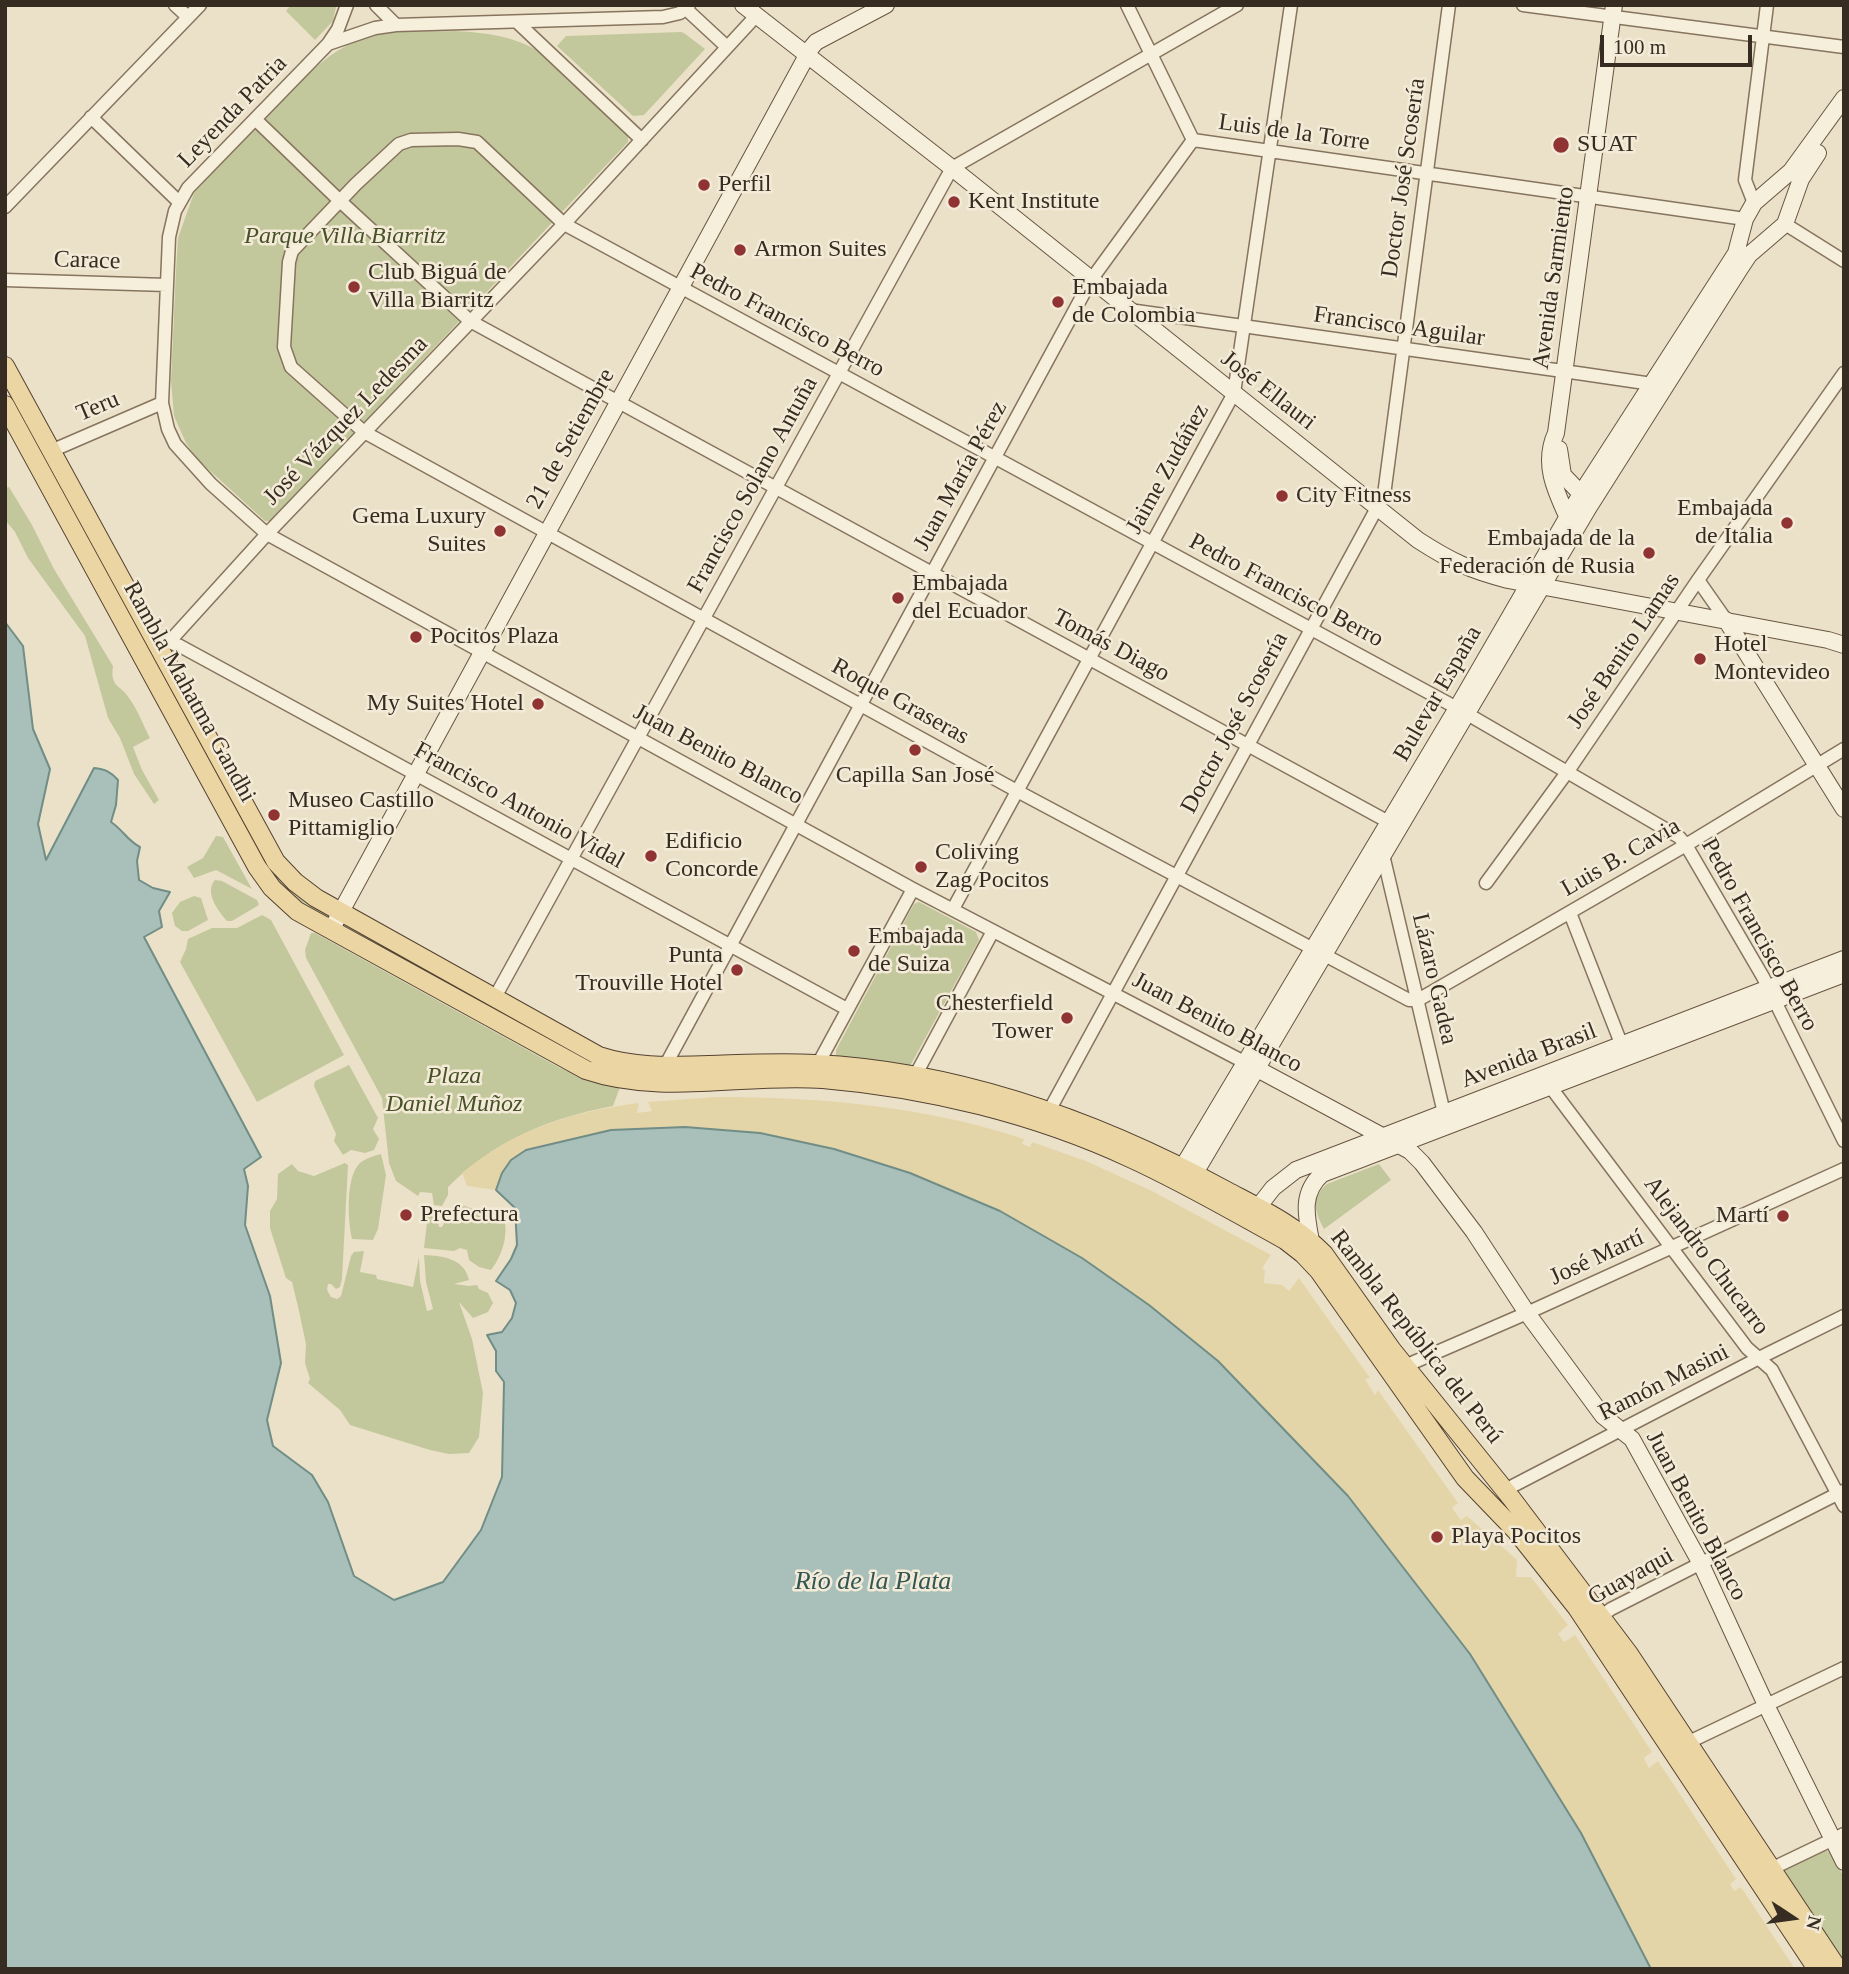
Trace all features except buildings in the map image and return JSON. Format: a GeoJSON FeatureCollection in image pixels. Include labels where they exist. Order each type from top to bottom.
{"type":"FeatureCollection","features":[{"type":"Feature","properties":{"kind":"main road","name":"Rambla Mahatma Gandhi"},"geometry":{"type":"LineString","coordinates":[[5,366],[163,645],[276,862],[303,890],[339,913],[494,999]]}},
{"type":"Feature","properties":{"kind":"main road","name":"Rambla Mahatma Gandhi"},"geometry":{"type":"LineString","coordinates":[[5,405],[257,867],[282,899],[297,911],[489,1018]]}},
{"type":"Feature","properties":{"kind":"main road"},"geometry":{"type":"LineString","coordinates":[[70,526],[92,547],[144,642],[152,647],[163,645]]}},
{"type":"Feature","properties":{"kind":"main road"},"geometry":{"type":"LineString","coordinates":[[377,956],[404,961],[479,1002],[494,999]]}},
{"type":"Feature","properties":{"kind":"main road","name":"Rambla República del Perú"},"geometry":{"type":"LineString","coordinates":[[494,999],[599,1056],[630,1065],[818,1064],[915,1076],[980,1090],[1049,1111],[1136,1144],[1253,1214],[1311,1241],[1324,1254],[1405,1366],[1505,1490],[1595,1620],[1689,1742],[1838,1969]]}},
{"type":"Feature","properties":{"kind":"main road","name":"Rambla República del Perú"},"geometry":{"type":"LineString","coordinates":[[489,1018],[576,1065],[606,1076],[647,1083],[760,1078],[823,1079],[928,1094],[1058,1129],[1130,1158],[1184,1174]]}},
{"type":"Feature","properties":{"kind":"main road","name":"Rambla República del Perú"},"geometry":{"type":"LineString","coordinates":[[1253,1214],[1312,1262],[1465,1478],[1595,1620],[1616,1666],[1817,1969]]}},
{"type":"Feature","properties":{"kind":"main road"},"geometry":{"type":"LineString","coordinates":[[1445,1451],[1462,1458],[1489,1489],[1500,1492],[1505,1490]]}},
{"type":"Feature","properties":{"kind":"main road"},"geometry":{"type":"LineString","coordinates":[[1616,1666],[1636,1681],[1675,1738],[1681,1743],[1689,1742]]}},
{"type":"Feature","properties":{"kind":"main road"},"geometry":{"type":"LineString","coordinates":[[1802,1945],[1825,1969]]}},
{"type":"Feature","properties":{"kind":"street"},"geometry":{"type":"LineString","coordinates":[[175,5],[188,18]]}},
{"type":"Feature","properties":{"kind":"street"},"geometry":{"type":"LineString","coordinates":[[5,207],[200,5]]}},
{"type":"Feature","properties":{"kind":"street"},"geometry":{"type":"LineString","coordinates":[[328,44],[338,29],[347,5]]}},
{"type":"Feature","properties":{"kind":"street"},"geometry":{"type":"LineString","coordinates":[[376,5],[396,24]]}},
{"type":"Feature","properties":{"kind":"street","name":"José Ellauri"},"geometry":{"type":"LineString","coordinates":[[743,5],[1419,540],[1447,559],[1474,571],[1536,585],[1727,620],[1844,645]]}},
{"type":"Feature","properties":{"kind":"street","name":"21 de Setiembre"},"geometry":{"type":"LineString","coordinates":[[331,930],[807,56],[816,42],[886,5]]}},
{"type":"Feature","properties":{"kind":"street","name":"Luis de la Torre"},"geometry":{"type":"LineString","coordinates":[[1127,5],[1193,140],[1587,197],[1744,226]]}},
{"type":"Feature","properties":{"kind":"street"},"geometry":{"type":"LineString","coordinates":[[952,168],[1237,5]]}},
{"type":"Feature","properties":{"kind":"street","name":"Jaime Zudáñez"},"geometry":{"type":"LineString","coordinates":[[953,909],[1234,393],[1291,5]]}},
{"type":"Feature","properties":{"kind":"street","name":"Doctor José Scosería"},"geometry":{"type":"LineString","coordinates":[[1049,1111],[1384,495],[1425,173],[1450,5]]}},
{"type":"Feature","properties":{"kind":"street"},"geometry":{"type":"LineString","coordinates":[[1522,5],[1613,11],[1763,37],[1844,47]]}},
{"type":"Feature","properties":{"kind":"street"},"geometry":{"type":"LineString","coordinates":[[1754,203],[1745,180],[1767,5]]}},
{"type":"Feature","properties":{"kind":"street","name":"Leyenda Patria"},"geometry":{"type":"LineString","coordinates":[[267,534],[211,484],[175,444],[162,403],[169,237],[179,202],[188,188],[328,44],[375,28],[396,24],[663,17],[687,7],[727,47]]}},
{"type":"Feature","properties":{"kind":"street","name":"Avenida Sarmiento"},"geometry":{"type":"LineString","coordinates":[[1568,518],[1554,486],[1549,452],[1556,433],[1613,11]]}},
{"type":"Feature","properties":{"kind":"street","name":"José Vázquez Ledesma"},"geometry":{"type":"LineString","coordinates":[[163,645],[470,321],[559,219],[642,139],[756,16]]}},
{"type":"Feature","properties":{"kind":"street"},"geometry":{"type":"LineString","coordinates":[[517,22],[642,139]]}},
{"type":"Feature","properties":{"kind":"street","name":"Bulevar España"},"geometry":{"type":"LineString","coordinates":[[1184,1174],[1251,1066],[1536,585],[1589,508],[1736,253],[1754,203],[1798,163],[1844,98]]}},
{"type":"Feature","properties":{"kind":"street"},"geometry":{"type":"LineString","coordinates":[[1844,116],[1809,166],[1785,225],[1844,261]]}},
{"type":"Feature","properties":{"kind":"street"},"geometry":{"type":"LineString","coordinates":[[91,117],[179,202]]}},
{"type":"Feature","properties":{"kind":"street","name":"Tomás Diago"},"geometry":{"type":"LineString","coordinates":[[255,119],[470,321],[1395,825]]}},
{"type":"Feature","properties":{"kind":"street","name":"Pedro Francisco Berro"},"geometry":{"type":"LineString","coordinates":[[340,201],[404,141],[468,139],[477,142],[559,219],[1463,711],[1679,836],[1771,994],[1844,1141]]}},
{"type":"Feature","properties":{"kind":"street","name":"Juan María Pérez"},"geometry":{"type":"LineString","coordinates":[[665,1066],[1091,280],[1193,140]]}},
{"type":"Feature","properties":{"kind":"street","name":"Francisco Solano Antuña"},"geometry":{"type":"LineString","coordinates":[[494,999],[952,168]]}},
{"type":"Feature","properties":{"kind":"street"},"geometry":{"type":"LineString","coordinates":[[1773,187],[1787,192],[1793,200]]}},
{"type":"Feature","properties":{"kind":"street","name":"Roque Graseras"},"geometry":{"type":"LineString","coordinates":[[340,201],[292,251],[287,282],[284,347],[291,368],[365,432],[1017,791],[1401,997],[1418,1000]]}},
{"type":"Feature","properties":{"kind":"street","name":"Bulevar España"},"geometry":{"type":"LineString","coordinates":[[1536,585],[1582,492],[1741,267],[1785,225]]}},
{"type":"Feature","properties":{"kind":"street"},"geometry":{"type":"LineString","coordinates":[[1744,226],[1752,241],[1763,244]]}},
{"type":"Feature","properties":{"kind":"street","name":"Carace"},"geometry":{"type":"LineString","coordinates":[[5,280],[167,285]]}},
{"type":"Feature","properties":{"kind":"street","name":"Francisco Aguilar"},"geometry":{"type":"LineString","coordinates":[[1129,310],[1564,371],[1657,387]]}},
{"type":"Feature","properties":{"kind":"street","name":"José Benito Lamas"},"geometry":{"type":"LineString","coordinates":[[1486,883],[1568,771],[1844,373]]}},
{"type":"Feature","properties":{"kind":"street","name":"Teru"},"geometry":{"type":"LineString","coordinates":[[51,451],[162,403]]}},
{"type":"Feature","properties":{"kind":"street","name":"Avenida Sarmiento"},"geometry":{"type":"LineString","coordinates":[[1556,433],[1563,475],[1582,492],[1589,508]]}},
{"type":"Feature","properties":{"kind":"street","name":"Juan Benito Blanco"},"geometry":{"type":"LineString","coordinates":[[267,534],[913,889],[1400,1144],[1422,1163],[1467,1223],[1527,1313],[1603,1416],[1632,1439],[1701,1564],[1766,1705],[1838,1836],[1844,1862]]}},
{"type":"Feature","properties":{"kind":"street"},"geometry":{"type":"LineString","coordinates":[[1698,580],[1727,620],[1844,808]]}},
{"type":"Feature","properties":{"kind":"street","name":"Francisco Antonio Vidal"},"geometry":{"type":"LineString","coordinates":[[163,645],[180,646],[847,1009]]}},
{"type":"Feature","properties":{"kind":"street","name":"Luis B. Cavia"},"geometry":{"type":"LineString","coordinates":[[1418,1000],[1686,845],[1844,749]]}},
{"type":"Feature","properties":{"kind":"street","name":"Bulevar España"},"geometry":{"type":"LineString","coordinates":[[1319,952],[1383,855],[1395,825]]}},
{"type":"Feature","properties":{"kind":"street","name":"Lázaro Gadea"},"geometry":{"type":"LineString","coordinates":[[1383,855],[1444,1113]]}},
{"type":"Feature","properties":{"kind":"street"},"geometry":{"type":"LineString","coordinates":[[818,1064],[913,889]]}},
{"type":"Feature","properties":{"kind":"street"},"geometry":{"type":"LineString","coordinates":[[1570,913],[1625,1051]]}},
{"type":"Feature","properties":{"kind":"street"},"geometry":{"type":"LineString","coordinates":[[915,1076],[993,931]]}},
{"type":"Feature","properties":{"kind":"street","name":"Avenida Brasil"},"geometry":{"type":"LineString","coordinates":[[1311,1241],[1306,1204],[1309,1189],[1330,1170],[1400,1144],[1547,1081],[1771,994],[1844,958]]}},
{"type":"Feature","properties":{"kind":"street","name":"Avenida Brasil"},"geometry":{"type":"LineString","coordinates":[[1771,994],[1844,974]]}},
{"type":"Feature","properties":{"kind":"street","name":"Avenida Brasil"},"geometry":{"type":"LineString","coordinates":[[1253,1214],[1273,1188],[1296,1170],[1444,1113],[1547,1081]]}},
{"type":"Feature","properties":{"kind":"street","name":"Alejandro Chucarro"},"geometry":{"type":"LineString","coordinates":[[1547,1081],[1746,1348],[1772,1370],[1842,1497]]}},
{"type":"Feature","properties":{"kind":"street","name":"José Martí"},"geometry":{"type":"LineString","coordinates":[[1405,1366],[1844,1169]]}},
{"type":"Feature","properties":{"kind":"street","name":"Ramón Masini"},"geometry":{"type":"LineString","coordinates":[[1505,1490],[1844,1316]]}},
{"type":"Feature","properties":{"kind":"street","name":"Guayaqui"},"geometry":{"type":"LineString","coordinates":[[1595,1620],[1701,1564],[1842,1497]]}},
{"type":"Feature","properties":{"kind":"street"},"geometry":{"type":"LineString","coordinates":[[1689,1742],[1844,1668]]}},
{"type":"Feature","properties":{"kind":"street"},"geometry":{"type":"LineString","coordinates":[[1771,1869],[1838,1836]]}},
{"type":"Feature","properties":{"kind":"green space"},"geometry":{"type":"Polygon","coordinates":[[[291,5],[336,7],[333,21],[315,40],[286,11],[291,5]]]}},
{"type":"Feature","properties":{"kind":"green space","name":"Parque Villa Biarritz"},"geometry":{"type":"Polygon","coordinates":[[[456,31],[500,36],[540,52],[628,135],[628,142],[271,521],[265,521],[196,458],[174,416],[171,381],[178,238],[194,193],[301,81],[342,48],[365,38],[387,33],[456,31]]]}},
{"type":"Feature","properties":{"kind":"green space"},"geometry":{"type":"Polygon","coordinates":[[[681,32],[705,49],[644,115],[633,116],[557,46],[566,36],[681,32]]]}},
{"type":"Feature","properties":{"kind":"green space"},"geometry":{"type":"Polygon","coordinates":[[[9,487],[54,569],[113,666],[114,682],[132,703],[150,738],[133,747],[159,800],[154,804],[134,774],[120,738],[108,718],[85,636],[28,558],[15,532],[5,520],[5,488],[9,487]]]}},
{"type":"Feature","properties":{"kind":"green space"},"geometry":{"type":"Polygon","coordinates":[[[145,649],[154,652],[265,856],[331,916],[329,924],[277,887],[145,649]]]}},
{"type":"Feature","properties":{"kind":"green space"},"geometry":{"type":"Polygon","coordinates":[[[216,836],[223,837],[252,889],[216,870],[194,878],[187,867],[203,858],[216,836]]]}},
{"type":"Feature","properties":{"kind":"green space"},"geometry":{"type":"Polygon","coordinates":[[[215,880],[222,881],[257,900],[259,905],[232,921],[227,921],[216,907],[212,896],[215,880]]]}},
{"type":"Feature","properties":{"kind":"green space"},"geometry":{"type":"Polygon","coordinates":[[[194,896],[201,898],[208,920],[188,931],[182,931],[175,926],[172,913],[180,902],[194,896]]]}},
{"type":"Feature","properties":{"kind":"green space"},"geometry":{"type":"Polygon","coordinates":[[[919,902],[976,932],[979,940],[908,1068],[836,1057],[836,1050],[914,904],[919,902]]]}},
{"type":"Feature","properties":{"kind":"green space"},"geometry":{"type":"Polygon","coordinates":[[[262,915],[271,920],[344,1055],[257,1102],[180,962],[188,939],[212,928],[237,928],[262,915]]]}},
{"type":"Feature","properties":{"kind":"green space","name":"Plaza Daniel Muñoz"},"geometry":{"type":"Polygon","coordinates":[[[311,933],[560,1068],[620,1087],[613,1106],[567,1117],[504,1144],[448,1187],[448,1195],[442,1206],[434,1205],[432,1193],[420,1192],[418,1196],[396,1181],[389,1163],[382,1098],[306,958],[305,950],[311,933]]]}},
{"type":"Feature","properties":{"kind":"green space"},"geometry":{"type":"Polygon","coordinates":[[[349,1065],[378,1118],[373,1129],[379,1139],[374,1150],[365,1153],[351,1150],[343,1155],[334,1141],[336,1134],[314,1086],[315,1081],[349,1065]]]}},
{"type":"Feature","properties":{"kind":"green space"},"geometry":{"type":"Polygon","coordinates":[[[381,1154],[386,1175],[378,1229],[373,1240],[352,1239],[349,1211],[352,1178],[360,1163],[381,1154]]]}},
{"type":"Feature","properties":{"kind":"green space"},"geometry":{"type":"Polygon","coordinates":[[[345,1163],[348,1165],[342,1279],[340,1287],[336,1289],[328,1284],[327,1290],[331,1297],[337,1299],[341,1296],[351,1256],[354,1252],[364,1251],[360,1272],[376,1275],[377,1279],[413,1287],[419,1257],[420,1281],[427,1311],[433,1309],[426,1282],[424,1255],[458,1263],[469,1280],[454,1284],[477,1285],[488,1293],[493,1303],[488,1312],[473,1318],[459,1302],[472,1339],[483,1393],[479,1437],[469,1453],[449,1454],[430,1450],[350,1425],[340,1410],[308,1383],[310,1379],[305,1363],[306,1344],[299,1311],[292,1282],[286,1278],[270,1228],[270,1211],[277,1199],[278,1174],[292,1164],[298,1171],[314,1176],[345,1163]]]}},
{"type":"Feature","properties":{"kind":"green space"},"geometry":{"type":"Polygon","coordinates":[[[1379,1164],[1391,1180],[1324,1229],[1316,1205],[1322,1189],[1327,1184],[1379,1164]]]}},
{"type":"Feature","properties":{"kind":"green space"},"geometry":{"type":"Polygon","coordinates":[[[465,1206],[485,1214],[501,1211],[504,1218],[504,1242],[491,1270],[479,1267],[469,1260],[467,1250],[424,1248],[428,1214],[442,1227],[453,1209],[465,1206]]]}},
{"type":"Feature","properties":{"kind":"green space"},"geometry":{"type":"Polygon","coordinates":[[[1822,1850],[1831,1852],[1844,1878],[1844,1968],[1784,1874],[1785,1868],[1822,1850]]]}},
{"type":"Feature","properties":{"kind":"sand","name":"Playa Pocitos"},"geometry":{"type":"Polygon","coordinates":[[[716,1097],[794,1099],[872,1106],[910,1111],[986,1128],[1024,1139],[1022,1144],[1030,1147],[1032,1142],[1086,1161],[1152,1191],[1271,1255],[1262,1268],[1265,1270],[1264,1283],[1282,1285],[1289,1291],[1299,1278],[1370,1378],[1365,1379],[1375,1395],[1378,1390],[1458,1503],[1452,1508],[1461,1520],[1467,1516],[1517,1560],[1516,1577],[1531,1577],[1568,1625],[1558,1634],[1564,1642],[1575,1635],[1652,1752],[1644,1758],[1649,1768],[1658,1761],[1736,1879],[1730,1884],[1734,1891],[1741,1887],[1795,1969],[1651,1969],[1581,1833],[1470,1654],[1348,1496],[1218,1361],[1149,1305],[1082,1258],[760,1133],[685,1127],[611,1130],[502,1173],[496,1190],[467,1186],[462,1173],[524,1134],[567,1118],[639,1103],[637,1113],[652,1111],[648,1102],[716,1097]]]}},
{"type":"Feature","properties":{"kind":"water","name":"Río de la Plata"},"geometry":{"type":"Polygon","coordinates":[[[5,622],[23,646],[33,729],[50,769],[38,824],[46,860],[94,768],[101,769],[118,780],[116,805],[111,822],[140,847],[137,861],[139,880],[153,888],[170,892],[159,911],[162,927],[144,937],[261,1157],[244,1169],[248,1186],[245,1225],[270,1296],[281,1363],[267,1420],[273,1446],[312,1475],[328,1502],[354,1576],[394,1600],[443,1582],[481,1530],[502,1477],[504,1382],[496,1371],[496,1351],[487,1335],[502,1332],[512,1318],[516,1303],[510,1290],[496,1281],[517,1245],[515,1208],[496,1190],[502,1173],[511,1160],[526,1150],[611,1130],[685,1127],[760,1133],[834,1149],[910,1173],[1000,1211],[1082,1258],[1149,1305],[1218,1361],[1348,1496],[1470,1654],[1581,1833],[1651,1969],[5,1969],[5,622]]]}},
{"type":"Feature","properties":{"kind":"place","name":"SUAT"},"geometry":{"type":"Point","coordinates":[1561,145]}},
{"type":"Feature","properties":{"kind":"place","name":"Perfil"},"geometry":{"type":"Point","coordinates":[704,185]}},
{"type":"Feature","properties":{"kind":"place","name":"Kent Institute"},"geometry":{"type":"Point","coordinates":[954,202]}},
{"type":"Feature","properties":{"kind":"place","name":"Armon Suites"},"geometry":{"type":"Point","coordinates":[740,250]}},
{"type":"Feature","properties":{"kind":"place","name":"Club Biguá de Villa Biarritz"},"geometry":{"type":"Point","coordinates":[354,287]}},
{"type":"Feature","properties":{"kind":"place","name":"Embajada de Colombia"},"geometry":{"type":"Point","coordinates":[1058,302]}},
{"type":"Feature","properties":{"kind":"place","name":"City Fitness"},"geometry":{"type":"Point","coordinates":[1282,496]}},
{"type":"Feature","properties":{"kind":"place","name":"Embajada de Italia"},"geometry":{"type":"Point","coordinates":[1787,523]}},
{"type":"Feature","properties":{"kind":"place","name":"Gema Luxury Suites"},"geometry":{"type":"Point","coordinates":[500,531]}},
{"type":"Feature","properties":{"kind":"place","name":"Embajada de la Federación de Rusia"},"geometry":{"type":"Point","coordinates":[1649,553]}},
{"type":"Feature","properties":{"kind":"place","name":"Embajada del Ecuador"},"geometry":{"type":"Point","coordinates":[898,598]}},
{"type":"Feature","properties":{"kind":"place","name":"Pocitos Plaza"},"geometry":{"type":"Point","coordinates":[416,637]}},
{"type":"Feature","properties":{"kind":"place","name":"Hotel Montevideo"},"geometry":{"type":"Point","coordinates":[1700,659]}},
{"type":"Feature","properties":{"kind":"place","name":"My Suites Hotel"},"geometry":{"type":"Point","coordinates":[538,704]}},
{"type":"Feature","properties":{"kind":"place","name":"Capilla San José"},"geometry":{"type":"Point","coordinates":[915,750]}},
{"type":"Feature","properties":{"kind":"place","name":"Museo Castillo Pittamiglio"},"geometry":{"type":"Point","coordinates":[274,815]}},
{"type":"Feature","properties":{"kind":"place","name":"Edificio Concorde"},"geometry":{"type":"Point","coordinates":[651,856]}},
{"type":"Feature","properties":{"kind":"place","name":"Coliving Zag Pocitos"},"geometry":{"type":"Point","coordinates":[921,867]}},
{"type":"Feature","properties":{"kind":"place","name":"Embajada de Suiza"},"geometry":{"type":"Point","coordinates":[854,951]}},
{"type":"Feature","properties":{"kind":"place","name":"Punta Trouville Hotel"},"geometry":{"type":"Point","coordinates":[737,970]}},
{"type":"Feature","properties":{"kind":"place","name":"Chesterfield Tower"},"geometry":{"type":"Point","coordinates":[1067,1018]}},
{"type":"Feature","properties":{"kind":"place","name":"Prefectura"},"geometry":{"type":"Point","coordinates":[406,1215]}},
{"type":"Feature","properties":{"kind":"place","name":"Martí"},"geometry":{"type":"Point","coordinates":[1783,1216]}},
{"type":"Feature","properties":{"kind":"place","name":"Playa Pocitos"},"geometry":{"type":"Point","coordinates":[1437,1537]}}]}
